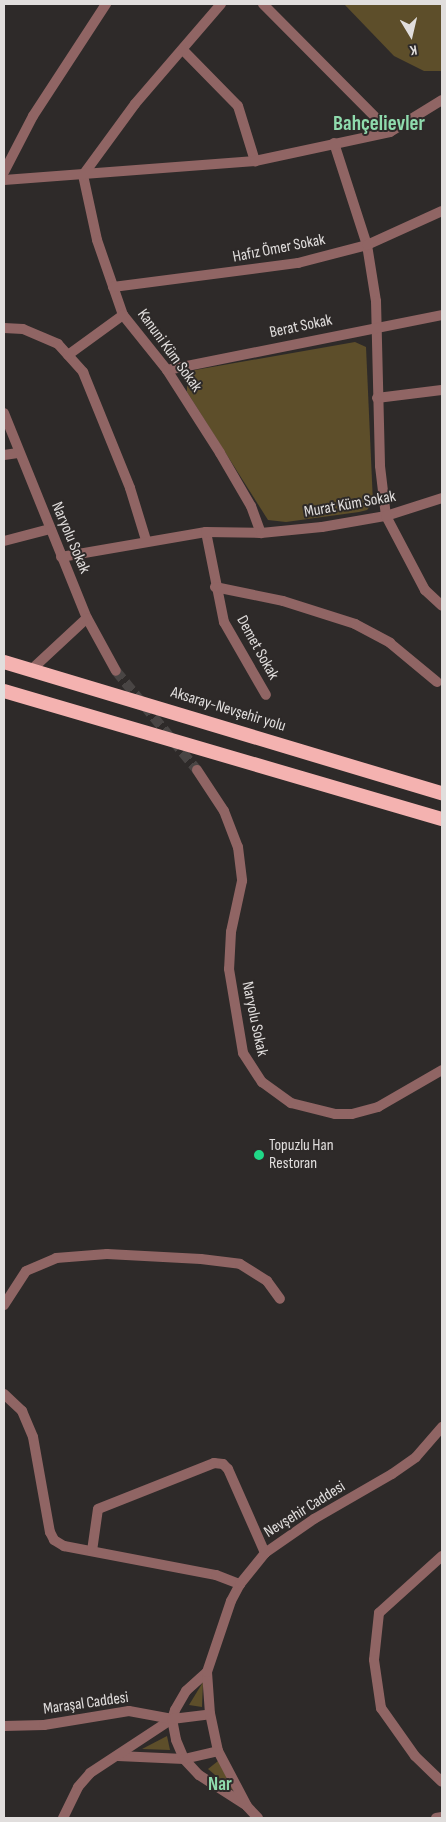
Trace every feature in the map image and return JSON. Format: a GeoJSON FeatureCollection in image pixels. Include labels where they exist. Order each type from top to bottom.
{"type":"FeatureCollection","features":[{"type":"Feature","properties":{"kind":"highway","name":"Aksaray-Nevşehir yolu"},"geometry":{"type":"LineString","coordinates":[[4,662],[442,793]]}},
{"type":"Feature","properties":{"kind":"highway"},"geometry":{"type":"LineString","coordinates":[[4,691],[442,819]]}},
{"type":"Feature","properties":{"kind":"street"},"geometry":{"type":"LineString","coordinates":[[4,172],[33,116],[106,4]]}},
{"type":"Feature","properties":{"kind":"street"},"geometry":{"type":"LineString","coordinates":[[83,175],[136,104],[184,50],[221,4]]}},
{"type":"Feature","properties":{"kind":"street"},"geometry":{"type":"LineString","coordinates":[[263,4],[390,132]]}},
{"type":"Feature","properties":{"kind":"street"},"geometry":{"type":"LineString","coordinates":[[184,50],[238,106],[255,160]]}},
{"type":"Feature","properties":{"kind":"street"},"geometry":{"type":"LineString","coordinates":[[4,180],[255,160],[390,132],[442,100]]}},
{"type":"Feature","properties":{"kind":"street"},"geometry":{"type":"LineString","coordinates":[[334,143],[367,245],[376,301],[374,327],[377,398],[386,516],[425,590],[442,606]]}},
{"type":"Feature","properties":{"kind":"street","name":"Kanuni Küm Sokak"},"geometry":{"type":"LineString","coordinates":[[83,175],[97,240],[123,315],[167,370],[247,498],[261,533]]}},
{"type":"Feature","properties":{"kind":"street","name":"Hafız Ömer Sokak"},"geometry":{"type":"LineString","coordinates":[[113,287],[298,263],[367,245],[442,211]]}},
{"type":"Feature","properties":{"kind":"street"},"geometry":{"type":"LineString","coordinates":[[68,355],[123,315]]}},
{"type":"Feature","properties":{"kind":"street","name":"Berat Sokak"},"geometry":{"type":"LineString","coordinates":[[167,370],[374,327],[442,315]]}},
{"type":"Feature","properties":{"kind":"street"},"geometry":{"type":"LineString","coordinates":[[4,328],[23,329],[58,344],[83,372],[130,488],[146,540]]}},
{"type":"Feature","properties":{"kind":"street"},"geometry":{"type":"LineString","coordinates":[[377,398],[442,390]]}},
{"type":"Feature","properties":{"kind":"street","name":"Naryolu Sokak"},"geometry":{"type":"LineString","coordinates":[[4,413],[18,453],[87,618],[116,671]]}},
{"type":"Feature","properties":{"kind":"street"},"geometry":{"type":"LineString","coordinates":[[4,456],[18,453]]}},
{"type":"Feature","properties":{"kind":"street","name":"Murat Küm Sokak"},"geometry":{"type":"LineString","coordinates":[[61,557],[146,540],[206,532],[261,533],[386,516],[442,498]]}},
{"type":"Feature","properties":{"kind":"street"},"geometry":{"type":"LineString","coordinates":[[4,541],[50,529]]}},
{"type":"Feature","properties":{"kind":"street","name":"Demet Sokak"},"geometry":{"type":"LineString","coordinates":[[206,532],[215,587],[224,622],[266,695]]}},
{"type":"Feature","properties":{"kind":"street"},"geometry":{"type":"LineString","coordinates":[[215,587],[283,601],[354,624],[390,643],[437,682]]}},
{"type":"Feature","properties":{"kind":"street"},"geometry":{"type":"LineString","coordinates":[[31,670],[87,618]]}},
{"type":"Feature","properties":{"kind":"street","name":"Naryolu Sokak"},"geometry":{"type":"LineString","coordinates":[[197,770],[224,811],[238,847],[242,881],[230,932],[229,969],[243,1053],[262,1082],[291,1103],[335,1114],[352,1114],[378,1107],[442,1070]]}},
{"type":"Feature","properties":{"kind":"street"},"geometry":{"type":"LineString","coordinates":[[4,1305],[26,1271],[56,1258],[107,1254],[201,1258],[240,1264],[267,1281],[280,1299]]}},
{"type":"Feature","properties":{"kind":"street"},"geometry":{"type":"LineString","coordinates":[[4,1394],[22,1412],[33,1437],[50,1532],[54,1540],[64,1546],[216,1575],[240,1584]]}},
{"type":"Feature","properties":{"kind":"street","name":"Nevşehir Caddesi"},"geometry":{"type":"LineString","coordinates":[[247,1806],[218,1751],[210,1714],[207,1672],[240,1584],[265,1552],[314,1519],[392,1474],[416,1457],[442,1427]]}},
{"type":"Feature","properties":{"kind":"street"},"geometry":{"type":"LineString","coordinates":[[92,1551],[98,1509],[214,1463],[223,1464],[228,1469],[265,1552]]}},
{"type":"Feature","properties":{"kind":"street"},"geometry":{"type":"LineString","coordinates":[[442,1556],[379,1613],[374,1660],[382,1708],[414,1756],[442,1782]]}},
{"type":"Feature","properties":{"kind":"street","name":"Nevşehir Caddesi"},"geometry":{"type":"LineString","coordinates":[[172,1718],[186,1691],[207,1672]]}},
{"type":"Feature","properties":{"kind":"street","name":"Maraşal Caddesi"},"geometry":{"type":"LineString","coordinates":[[4,1726],[44,1726],[129,1711],[172,1718]]}},
{"type":"Feature","properties":{"kind":"street"},"geometry":{"type":"LineString","coordinates":[[62,1818],[71,1799],[90,1773],[172,1718],[210,1714]]}},
{"type":"Feature","properties":{"kind":"street"},"geometry":{"type":"LineString","coordinates":[[172,1718],[184,1759],[199,1775],[247,1806],[258,1818]]}},
{"type":"Feature","properties":{"kind":"street"},"geometry":{"type":"LineString","coordinates":[[118,1756],[184,1759],[218,1751]]}},
{"type":"Feature","properties":{"kind":"street"},"geometry":{"type":"LineString","coordinates":[[436,1818],[442,1817]]}},
{"type":"Feature","properties":{"kind":"shaded area"},"geometry":{"type":"Polygon","coordinates":[[[344,4],[442,4],[442,71],[424,71],[394,56],[344,4]]]}},
{"type":"Feature","properties":{"kind":"shaded area"},"geometry":{"type":"Polygon","coordinates":[[[355,342],[366,347],[373,503],[367,510],[359,512],[286,522],[268,520],[187,392],[187,376],[195,370],[355,342]]]}},
{"type":"Feature","properties":{"kind":"shaded area"},"geometry":{"type":"Polygon","coordinates":[[[203,1682],[202,1707],[189,1705],[203,1682]]]}},
{"type":"Feature","properties":{"kind":"shaded area"},"geometry":{"type":"Polygon","coordinates":[[[167,1736],[170,1750],[142,1749],[167,1736]]]}},
{"type":"Feature","properties":{"kind":"shaded area"},"geometry":{"type":"Polygon","coordinates":[[[218,1761],[234,1791],[208,1769],[218,1761]]]}},
{"type":"Feature","properties":{"kind":"tunnel"},"geometry":{"type":"LineString","coordinates":[[116,671],[197,770]]}},
{"type":"Feature","properties":{"kind":"place","name":"Topuzlu Han Restoran"},"geometry":{"type":"Point","coordinates":[259,1155]}},
{"type":"Feature","properties":{"kind":"district","name":"Bahçelievler"},"geometry":{"type":"Point","coordinates":[379,124]}},
{"type":"Feature","properties":{"kind":"district","name":"Nar"},"geometry":{"type":"Point","coordinates":[220,1785]}}]}
